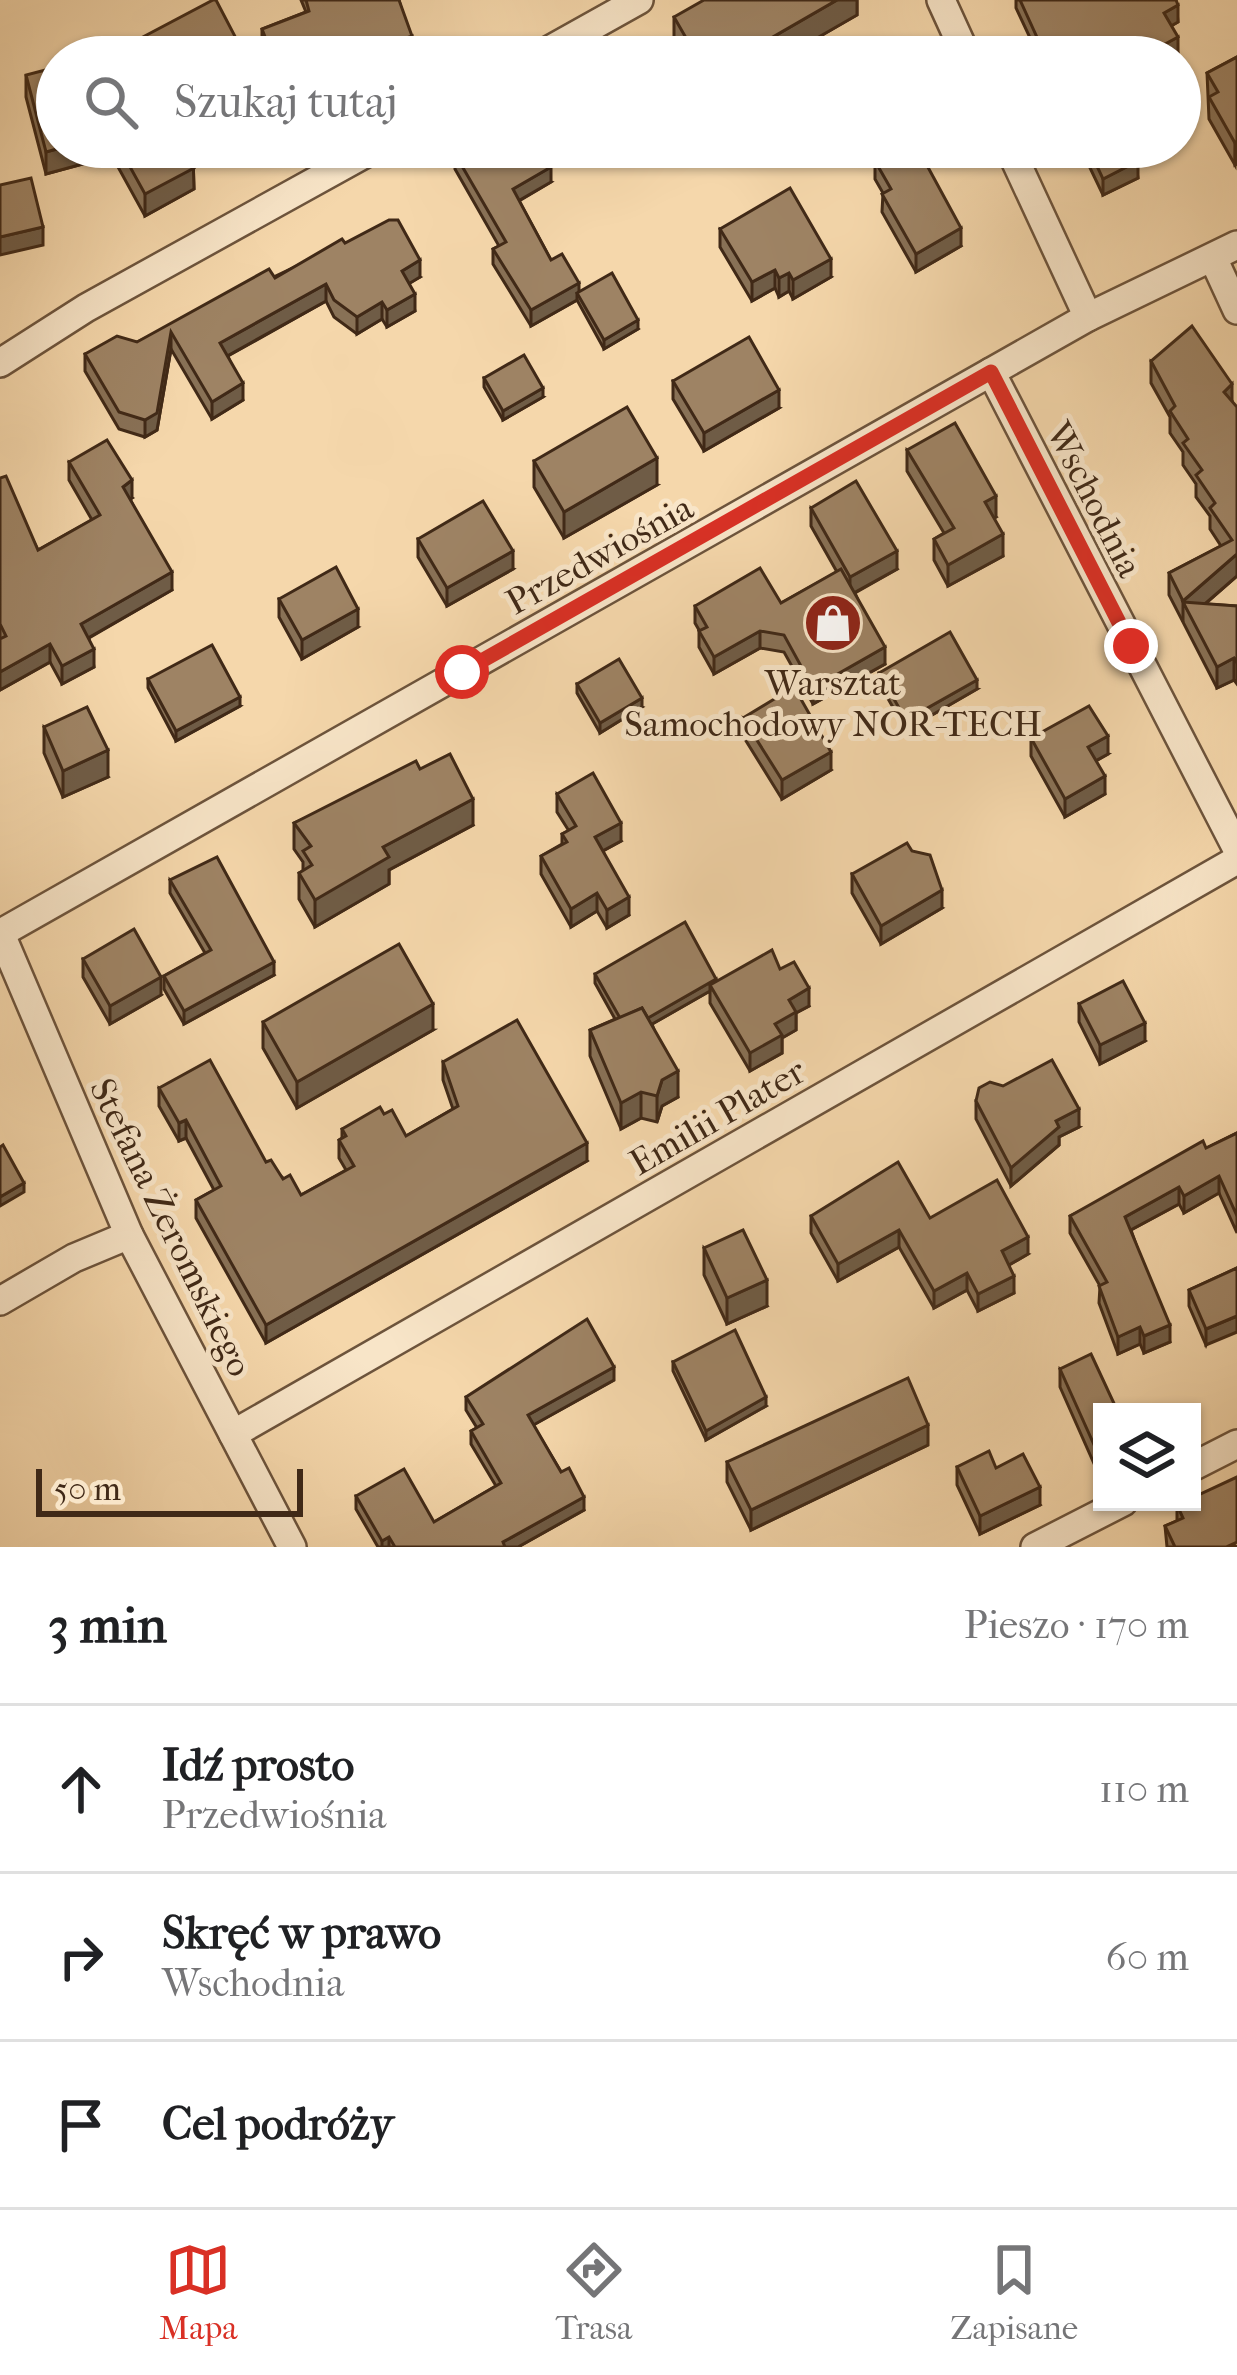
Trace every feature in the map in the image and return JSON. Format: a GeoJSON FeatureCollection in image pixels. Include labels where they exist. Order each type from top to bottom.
{"type":"FeatureCollection","features":[{"type":"Feature","properties":{"kind":"street"},"geometry":{"type":"LineString","coordinates":[[575,36],[639,0]]}},
{"type":"Feature","properties":{"kind":"street"},"geometry":{"type":"LineString","coordinates":[[941,0],[957,36]]}},
{"type":"Feature","properties":{"kind":"street"},"geometry":{"type":"LineString","coordinates":[[0,363],[86,308],[339,168]]}},
{"type":"Feature","properties":{"kind":"street"},"geometry":{"type":"LineString","coordinates":[[1019,168],[1088,317]]}},
{"type":"Feature","properties":{"kind":"street"},"geometry":{"type":"LineString","coordinates":[[1225,252],[1237,310]]}},
{"type":"Feature","properties":{"kind":"street","name":"Przedwiośnia"},"geometry":{"type":"LineString","coordinates":[[0,932],[1088,317],[1225,252]]}},
{"type":"Feature","properties":{"kind":"street","name":"Wschodnia"},"geometry":{"type":"LineString","coordinates":[[991,372],[1237,849]]}},
{"type":"Feature","properties":{"kind":"street","name":"Emilii Plater"},"geometry":{"type":"LineString","coordinates":[[233,1434],[1237,860]]}},
{"type":"Feature","properties":{"kind":"street","name":"Stefana Żeromskiego"},"geometry":{"type":"LineString","coordinates":[[0,932],[129,1234],[292,1547]]}},
{"type":"Feature","properties":{"kind":"street"},"geometry":{"type":"LineString","coordinates":[[0,1300],[74,1258],[129,1234]]}},
{"type":"Feature","properties":{"kind":"street"},"geometry":{"type":"LineString","coordinates":[[1201,1462],[1237,1444]]}},
{"type":"Feature","properties":{"kind":"street"},"geometry":{"type":"LineString","coordinates":[[1035,1547],[1105,1511]]}},
{"type":"Feature","properties":{"kind":"building"},"geometry":{"type":"Polygon","coordinates":[[[216,0],[235,36],[145,36],[216,0]]]}},
{"type":"Feature","properties":{"kind":"building"},"geometry":{"type":"Polygon","coordinates":[[[306,0],[399,0],[412,36],[265,36],[262,29],[309,11],[306,0]]]}},
{"type":"Feature","properties":{"kind":"building"},"geometry":{"type":"Polygon","coordinates":[[[704,0],[837,0],[774,36],[685,36],[674,17],[704,0]]]}},
{"type":"Feature","properties":{"kind":"building"},"geometry":{"type":"Polygon","coordinates":[[[1020,0],[1176,0],[1178,5],[1164,13],[1177,36],[1036,36],[1020,0]]]}},
{"type":"Feature","properties":{"kind":"building"},"geometry":{"type":"Polygon","coordinates":[[[1237,57],[1235,143],[1209,97],[1218,92],[1207,73],[1237,57]]]}},
{"type":"Feature","properties":{"kind":"building"},"geometry":{"type":"Polygon","coordinates":[[[36,72],[36,114],[26,75],[36,72]]]}},
{"type":"Feature","properties":{"kind":"building"},"geometry":{"type":"Polygon","coordinates":[[[131,168],[194,168],[145,194],[131,168]]]}},
{"type":"Feature","properties":{"kind":"building"},"geometry":{"type":"Polygon","coordinates":[[[463,168],[549,168],[513,189],[551,260],[562,254],[579,283],[531,310],[493,249],[506,242],[463,168]]]}},
{"type":"Feature","properties":{"kind":"building"},"geometry":{"type":"Polygon","coordinates":[[[879,168],[928,168],[961,228],[916,254],[882,194],[891,189],[879,168]]]}},
{"type":"Feature","properties":{"kind":"building"},"geometry":{"type":"Polygon","coordinates":[[[1098,168],[1124,168],[1103,179],[1098,168]]]}},
{"type":"Feature","properties":{"kind":"building"},"geometry":{"type":"Polygon","coordinates":[[[31,178],[43,227],[0,237],[0,185],[31,178]]]}},
{"type":"Feature","properties":{"kind":"building"},"geometry":{"type":"Polygon","coordinates":[[[790,188],[831,259],[793,280],[789,273],[779,278],[775,270],[752,282],[720,229],[790,188]]]}},
{"type":"Feature","properties":{"kind":"building"},"geometry":{"type":"Polygon","coordinates":[[[398,220],[420,260],[402,271],[415,294],[387,310],[382,302],[357,317],[334,300],[326,284],[220,343],[243,383],[212,402],[171,332],[157,413],[145,420],[119,412],[85,354],[117,336],[137,342],[269,269],[275,278],[342,239],[345,243],[398,220]]]}},
{"type":"Feature","properties":{"kind":"building"},"geometry":{"type":"Polygon","coordinates":[[[612,273],[638,320],[604,340],[577,293],[612,273]]]}},
{"type":"Feature","properties":{"kind":"building"},"geometry":{"type":"Polygon","coordinates":[[[1192,326],[1232,384],[1224,392],[1237,407],[1237,554],[1183,601],[1169,573],[1232,540],[1210,508],[1215,503],[1196,475],[1202,470],[1183,443],[1188,439],[1170,411],[1175,406],[1151,361],[1192,326]]]}},
{"type":"Feature","properties":{"kind":"building"},"geometry":{"type":"Polygon","coordinates":[[[749,337],[779,390],[704,433],[673,381],[749,337]]]}},
{"type":"Feature","properties":{"kind":"building"},"geometry":{"type":"Polygon","coordinates":[[[524,355],[543,388],[503,411],[484,378],[524,355]]]}},
{"type":"Feature","properties":{"kind":"building"},"geometry":{"type":"Polygon","coordinates":[[[627,407],[657,458],[564,512],[534,461],[627,407]]]}},
{"type":"Feature","properties":{"kind":"building"},"geometry":{"type":"Polygon","coordinates":[[[955,423],[996,496],[985,502],[1003,534],[948,565],[934,539],[954,528],[907,450],[955,423]]]}},
{"type":"Feature","properties":{"kind":"building"},"geometry":{"type":"Polygon","coordinates":[[[107,440],[132,480],[123,487],[172,572],[81,624],[94,649],[62,666],[50,644],[0,672],[0,639],[6,636],[0,624],[0,478],[6,476],[38,550],[100,515],[69,462],[107,440]]]}},
{"type":"Feature","properties":{"kind":"building"},"geometry":{"type":"Polygon","coordinates":[[[856,481],[897,551],[850,577],[811,508],[856,481]]]}},
{"type":"Feature","properties":{"kind":"building"},"geometry":{"type":"Polygon","coordinates":[[[483,501],[513,551],[447,588],[418,539],[483,501]]]}},
{"type":"Feature","properties":{"kind":"building"},"geometry":{"type":"Polygon","coordinates":[[[336,567],[358,609],[302,640],[279,599],[336,567]]]}},
{"type":"Feature","properties":{"kind":"building"},"geometry":{"type":"Polygon","coordinates":[[[760,568],[781,603],[841,569],[885,647],[813,688],[784,635],[760,631],[714,657],[699,631],[707,627],[695,606],[760,568]]]}},
{"type":"Feature","properties":{"kind":"building"},"geometry":{"type":"Polygon","coordinates":[[[1183,602],[1237,606],[1237,663],[1234,658],[1217,667],[1183,602]]]}},
{"type":"Feature","properties":{"kind":"building"},"geometry":{"type":"Polygon","coordinates":[[[950,632],[977,680],[906,720],[879,673],[950,632]]]}},
{"type":"Feature","properties":{"kind":"building"},"geometry":{"type":"Polygon","coordinates":[[[212,645],[240,697],[176,731],[148,679],[212,645]]]}},
{"type":"Feature","properties":{"kind":"building"},"geometry":{"type":"Polygon","coordinates":[[[619,659],[642,698],[600,723],[577,684],[619,659]]]}},
{"type":"Feature","properties":{"kind":"building"},"geometry":{"type":"Polygon","coordinates":[[[794,687],[831,752],[782,780],[743,718],[794,687]]]}},
{"type":"Feature","properties":{"kind":"building"},"geometry":{"type":"Polygon","coordinates":[[[1089,706],[1108,736],[1088,747],[1105,776],[1065,799],[1031,738],[1089,706]]]}},
{"type":"Feature","properties":{"kind":"building"},"geometry":{"type":"Polygon","coordinates":[[[87,707],[108,750],[63,771],[44,727],[87,707]]]}},
{"type":"Feature","properties":{"kind":"building"},"geometry":{"type":"Polygon","coordinates":[[[450,754],[473,799],[383,847],[389,857],[315,900],[299,873],[312,865],[303,851],[311,846],[294,823],[416,761],[420,769],[450,754]]]}},
{"type":"Feature","properties":{"kind":"building"},"geometry":{"type":"Polygon","coordinates":[[[593,773],[621,823],[595,837],[629,897],[607,910],[597,893],[571,909],[541,856],[567,842],[562,834],[576,826],[557,794],[593,773]]]}},
{"type":"Feature","properties":{"kind":"building"},"geometry":{"type":"Polygon","coordinates":[[[907,843],[912,851],[930,855],[942,890],[881,926],[852,874],[907,843]]]}},
{"type":"Feature","properties":{"kind":"building"},"geometry":{"type":"Polygon","coordinates":[[[217,857],[274,962],[184,1011],[164,976],[211,950],[170,880],[217,857]]]}},
{"type":"Feature","properties":{"kind":"building"},"geometry":{"type":"Polygon","coordinates":[[[685,922],[716,979],[648,1018],[642,1008],[620,1018],[595,974],[685,922]]]}},
{"type":"Feature","properties":{"kind":"building"},"geometry":{"type":"Polygon","coordinates":[[[134,929],[161,977],[110,1006],[83,959],[134,929]]]}},
{"type":"Feature","properties":{"kind":"building"},"geometry":{"type":"Polygon","coordinates":[[[399,944],[433,1004],[297,1082],[263,1022],[399,944]]]}},
{"type":"Feature","properties":{"kind":"building"},"geometry":{"type":"Polygon","coordinates":[[[772,950],[780,969],[794,962],[809,988],[789,1000],[796,1012],[775,1024],[782,1035],[750,1053],[710,985],[772,950]]]}},
{"type":"Feature","properties":{"kind":"building"},"geometry":{"type":"Polygon","coordinates":[[[1123,981],[1145,1023],[1100,1045],[1079,1004],[1123,981]]]}},
{"type":"Feature","properties":{"kind":"building"},"geometry":{"type":"Polygon","coordinates":[[[642,1008],[678,1071],[662,1080],[657,1096],[641,1092],[621,1103],[590,1030],[642,1008]]]}},
{"type":"Feature","properties":{"kind":"building"},"geometry":{"type":"Polygon","coordinates":[[[517,1020],[587,1143],[266,1325],[196,1200],[221,1186],[186,1120],[179,1123],[159,1088],[210,1060],[266,1162],[271,1160],[283,1179],[290,1175],[301,1195],[354,1166],[339,1140],[346,1136],[342,1129],[380,1107],[384,1114],[392,1110],[406,1136],[458,1106],[443,1062],[517,1020]]]}},
{"type":"Feature","properties":{"kind":"building"},"geometry":{"type":"Polygon","coordinates":[[[1052,1060],[1079,1109],[1056,1121],[1059,1127],[1011,1168],[976,1101],[979,1088],[990,1082],[1003,1086],[1052,1060]]]}},
{"type":"Feature","properties":{"kind":"building"},"geometry":{"type":"Polygon","coordinates":[[[1237,1133],[1237,1216],[1219,1176],[1184,1196],[1179,1187],[1125,1217],[1170,1325],[1144,1336],[1140,1327],[1118,1337],[1099,1286],[1107,1282],[1070,1216],[1203,1141],[1206,1148],[1237,1133]]]}},
{"type":"Feature","properties":{"kind":"building"},"geometry":{"type":"Polygon","coordinates":[[[3,1145],[24,1183],[0,1197],[0,1147],[3,1145]]]}},
{"type":"Feature","properties":{"kind":"building"},"geometry":{"type":"Polygon","coordinates":[[[898,1162],[930,1218],[997,1180],[1028,1237],[1002,1251],[1014,1276],[978,1294],[967,1273],[934,1291],[899,1230],[838,1264],[811,1216],[898,1162]]]}},
{"type":"Feature","properties":{"kind":"building"},"geometry":{"type":"Polygon","coordinates":[[[743,1230],[767,1280],[727,1298],[704,1248],[743,1230]]]}},
{"type":"Feature","properties":{"kind":"building"},"geometry":{"type":"Polygon","coordinates":[[[1237,1268],[1237,1316],[1206,1329],[1189,1290],[1237,1268]]]}},
{"type":"Feature","properties":{"kind":"building"},"geometry":{"type":"Polygon","coordinates":[[[587,1319],[614,1367],[528,1415],[561,1472],[569,1468],[584,1497],[503,1542],[505,1547],[395,1547],[389,1537],[382,1541],[356,1496],[404,1469],[434,1522],[501,1483],[471,1431],[483,1424],[466,1397],[587,1319]]]}},
{"type":"Feature","properties":{"kind":"building"},"geometry":{"type":"Polygon","coordinates":[[[735,1330],[766,1397],[706,1431],[673,1362],[735,1330]]]}},
{"type":"Feature","properties":{"kind":"building"},"geometry":{"type":"Polygon","coordinates":[[[1091,1354],[1114,1403],[1093,1403],[1093,1442],[1060,1369],[1091,1354]]]}},
{"type":"Feature","properties":{"kind":"building"},"geometry":{"type":"Polygon","coordinates":[[[908,1378],[928,1425],[751,1510],[727,1462],[908,1378]]]}},
{"type":"Feature","properties":{"kind":"building"},"geometry":{"type":"Polygon","coordinates":[[[989,1451],[996,1468],[1023,1454],[1040,1487],[980,1516],[957,1467],[989,1451]]]}},
{"type":"Feature","properties":{"kind":"building"},"geometry":{"type":"Polygon","coordinates":[[[1237,1477],[1237,1542],[1226,1547],[1175,1547],[1165,1526],[1183,1518],[1180,1511],[1201,1511],[1201,1494],[1237,1477]]]}},
{"type":"Feature","properties":{"kind":"place","name":"Warsztat Samochodowy NOR-TECH"},"geometry":{"type":"Point","coordinates":[833,623]}},
{"type":"Feature","properties":{"kind":"route"},"geometry":{"type":"LineString","coordinates":[[462,672],[991,372],[1131,646]]}}]}
